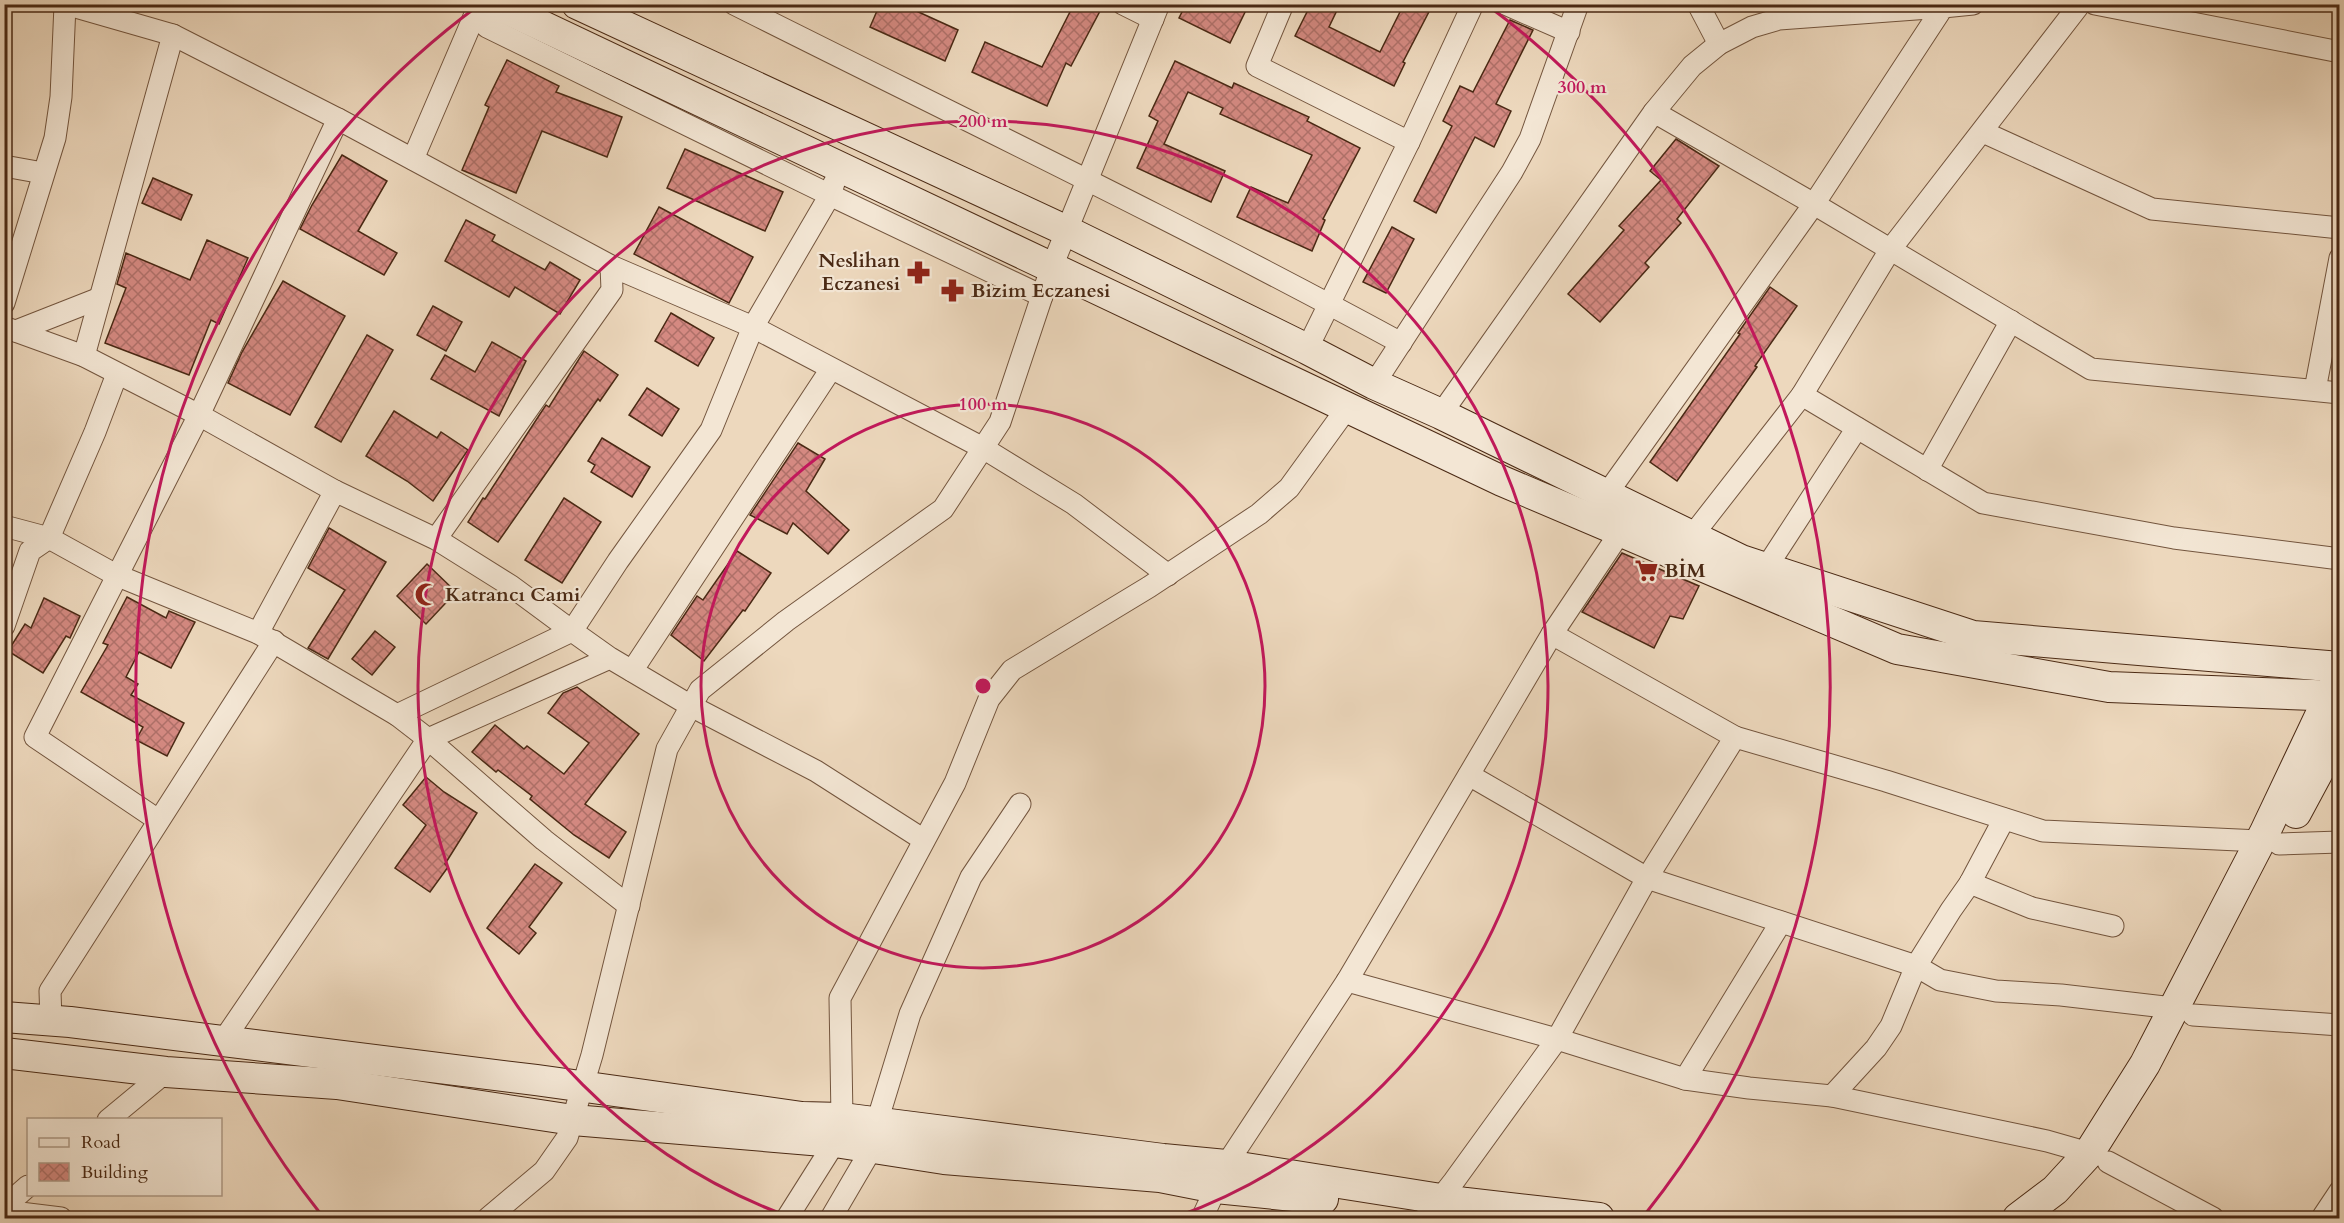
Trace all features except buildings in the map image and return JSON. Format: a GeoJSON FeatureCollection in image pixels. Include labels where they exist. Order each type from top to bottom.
{"type":"FeatureCollection","features":[{"type":"Feature","properties":{"kind":"main road"},"geometry":{"type":"LineString","coordinates":[[495,4],[835,182],[1047,282],[1347,408],[1502,481],[1897,649],[2109,687],[2337,689],[2269,843],[2183,1011],[2156,1083],[2098,1157],[2018,1218]]}},
{"type":"Feature","properties":{"kind":"main road"},"geometry":{"type":"LineString","coordinates":[[577,4],[1067,231],[1374,384],[1441,414],[1741,560],[1972,636],[2340,667]]}},
{"type":"Feature","properties":{"kind":"main road"},"geometry":{"type":"LineString","coordinates":[[2269,843],[2340,731]]}},
{"type":"Feature","properties":{"kind":"main road"},"geometry":{"type":"LineString","coordinates":[[4,1017],[223,1041],[581,1086],[802,1117],[838,1130]]}},
{"type":"Feature","properties":{"kind":"main road"},"geometry":{"type":"LineString","coordinates":[[4,1053],[166,1072],[337,1084],[573,1120],[838,1130],[874,1135],[944,1158],[1160,1177],[1221,1176],[1333,1201],[1435,1213],[1599,1218]]}},
{"type":"Feature","properties":{"kind":"main road"},"geometry":{"type":"LineString","coordinates":[[2051,1218],[2092,1180],[2098,1157]]}},
{"type":"Feature","properties":{"kind":"street"},"geometry":{"type":"LineString","coordinates":[[734,4],[1088,181],[1401,343]]}},
{"type":"Feature","properties":{"kind":"street"},"geometry":{"type":"LineString","coordinates":[[488,1218],[544,1171],[567,1138],[592,1055],[667,749],[700,690],[786,621],[943,509],[1000,422],[1047,282],[1156,12],[1123,4]]}},
{"type":"Feature","properties":{"kind":"street"},"geometry":{"type":"LineString","coordinates":[[1282,4],[1257,66],[1409,142]]}},
{"type":"Feature","properties":{"kind":"street"},"geometry":{"type":"LineString","coordinates":[[1307,349],[1409,142],[1473,4]]}},
{"type":"Feature","properties":{"kind":"street"},"geometry":{"type":"LineString","coordinates":[[1505,4],[1569,32]]}},
{"type":"Feature","properties":{"kind":"street"},"geometry":{"type":"LineString","coordinates":[[1374,384],[1530,140],[1578,4]]}},
{"type":"Feature","properties":{"kind":"street"},"geometry":{"type":"LineString","coordinates":[[1698,4],[1719,44]]}},
{"type":"Feature","properties":{"kind":"street"},"geometry":{"type":"LineString","coordinates":[[1441,414],[1654,112],[1692,66],[1719,44],[1752,27],[1779,19],[1973,4]]}},
{"type":"Feature","properties":{"kind":"street"},"geometry":{"type":"LineString","coordinates":[[1692,536],[1802,395],[1890,250],[2080,4]]}},
{"type":"Feature","properties":{"kind":"street"},"geometry":{"type":"LineString","coordinates":[[2096,4],[2340,52]]}},
{"type":"Feature","properties":{"kind":"street"},"geometry":{"type":"LineString","coordinates":[[4,303],[55,138],[61,97],[64,5],[172,35],[338,119],[611,266],[753,327],[983,448],[1074,504],[1168,575]]}},
{"type":"Feature","properties":{"kind":"street"},"geometry":{"type":"LineString","coordinates":[[1606,495],[1814,204],[1943,7]]}},
{"type":"Feature","properties":{"kind":"street"},"geometry":{"type":"LineString","coordinates":[[397,715],[572,631],[618,561],[711,430],[753,327],[835,182],[487,27],[476,12],[413,159]]}},
{"type":"Feature","properties":{"kind":"street"},"geometry":{"type":"LineString","coordinates":[[84,356],[172,35]]}},
{"type":"Feature","properties":{"kind":"street"},"geometry":{"type":"LineString","coordinates":[[1654,112],[1814,204],[2091,369],[2340,393]]}},
{"type":"Feature","properties":{"kind":"street"},"geometry":{"type":"LineString","coordinates":[[158,820],[35,736],[199,415],[338,119]]}},
{"type":"Feature","properties":{"kind":"street"},"geometry":{"type":"LineString","coordinates":[[1983,132],[2152,209],[2340,228]]}},
{"type":"Feature","properties":{"kind":"street"},"geometry":{"type":"LineString","coordinates":[[4,166],[43,173]]}},
{"type":"Feature","properties":{"kind":"street"},"geometry":{"type":"LineString","coordinates":[[2315,390],[2340,258]]}},
{"type":"Feature","properties":{"kind":"street"},"geometry":{"type":"LineString","coordinates":[[436,539],[612,290],[611,266]]}},
{"type":"Feature","properties":{"kind":"street"},"geometry":{"type":"LineString","coordinates":[[10,329],[100,298]]}},
{"type":"Feature","properties":{"kind":"street"},"geometry":{"type":"LineString","coordinates":[[1927,470],[2011,321]]}},
{"type":"Feature","properties":{"kind":"street"},"geometry":{"type":"LineString","coordinates":[[10,329],[84,356],[199,415],[335,491],[436,539],[511,586],[610,658],[691,706],[816,771],[924,840]]}},
{"type":"Feature","properties":{"kind":"street"},"geometry":{"type":"LineString","coordinates":[[632,671],[831,369]]}},
{"type":"Feature","properties":{"kind":"street"},"geometry":{"type":"LineString","coordinates":[[4,626],[30,551],[49,538],[95,432],[117,374]]}},
{"type":"Feature","properties":{"kind":"street"},"geometry":{"type":"LineString","coordinates":[[1802,395],[1983,503],[2174,538],[2340,559]]}},
{"type":"Feature","properties":{"kind":"street"},"geometry":{"type":"LineString","coordinates":[[787,1218],[838,1130],[840,998],[955,783],[989,699],[1012,670],[1168,575],[1259,514],[1289,488],[1347,408]]}},
{"type":"Feature","properties":{"kind":"street"},"geometry":{"type":"LineString","coordinates":[[1766,568],[1857,428]]}},
{"type":"Feature","properties":{"kind":"street"},"geometry":{"type":"LineString","coordinates":[[51,1021],[50,991],[158,820],[266,637],[335,491]]}},
{"type":"Feature","properties":{"kind":"street"},"geometry":{"type":"LineString","coordinates":[[4,526],[49,538],[116,575],[266,637],[397,715],[544,840],[629,906]]}},
{"type":"Feature","properties":{"kind":"street"},"geometry":{"type":"LineString","coordinates":[[1202,1218],[1221,1176],[1347,981],[1552,634],[1621,531]]}},
{"type":"Feature","properties":{"kind":"street"},"geometry":{"type":"LineString","coordinates":[[1552,634],[1735,737],[1886,781],[2043,831],[2269,843],[2340,842]]}},
{"type":"Feature","properties":{"kind":"street"},"geometry":{"type":"LineString","coordinates":[[223,1041],[428,739],[610,658]]}},
{"type":"Feature","properties":{"kind":"street"},"geometry":{"type":"LineString","coordinates":[[1435,1213],[1557,1040],[1647,878],[1735,737]]}},
{"type":"Feature","properties":{"kind":"street"},"geometry":{"type":"LineString","coordinates":[[1469,775],[1647,878],[1916,966],[1940,980],[1996,991],[2061,995],[2183,1011],[2340,1025]]}},
{"type":"Feature","properties":{"kind":"street"},"geometry":{"type":"LineString","coordinates":[[831,1218],[874,1135],[910,1014],[971,877],[1020,804]]}},
{"type":"Feature","properties":{"kind":"street"},"geometry":{"type":"LineString","coordinates":[[1832,1096],[1876,1048],[1891,1026],[1916,966],[1970,883],[2004,819]]}},
{"type":"Feature","properties":{"kind":"street"},"geometry":{"type":"LineString","coordinates":[[1970,883],[2032,908],[2113,926]]}},
{"type":"Feature","properties":{"kind":"street"},"geometry":{"type":"LineString","coordinates":[[1685,1079],[1781,922]]}},
{"type":"Feature","properties":{"kind":"street"},"geometry":{"type":"LineString","coordinates":[[1347,981],[1557,1040],[1685,1079],[1832,1096],[2048,1141],[2098,1157],[2213,1218]]}},
{"type":"Feature","properties":{"kind":"street"},"geometry":{"type":"LineString","coordinates":[[109,1118],[166,1072]]}},
{"type":"Feature","properties":{"kind":"street"},"geometry":{"type":"LineString","coordinates":[[4,1209],[27,1187]]}},
{"type":"Feature","properties":{"kind":"street"},"geometry":{"type":"LineString","coordinates":[[2322,1218],[2340,1191]]}},
{"type":"Feature","properties":{"kind":"street"},"geometry":{"type":"LineString","coordinates":[[4,1209],[61,1218]]}},
{"type":"Feature","properties":{"kind":"place","name":"Neslihan Eczanesi"},"geometry":{"type":"Point","coordinates":[918,272]}},
{"type":"Feature","properties":{"kind":"place","name":"Bizim Eczanesi"},"geometry":{"type":"Point","coordinates":[953,290]}},
{"type":"Feature","properties":{"kind":"place","name":"BİM"},"geometry":{"type":"Point","coordinates":[1646,570]}},
{"type":"Feature","properties":{"kind":"place","name":"Katrancı Cami"},"geometry":{"type":"Point","coordinates":[427,594]}}]}
